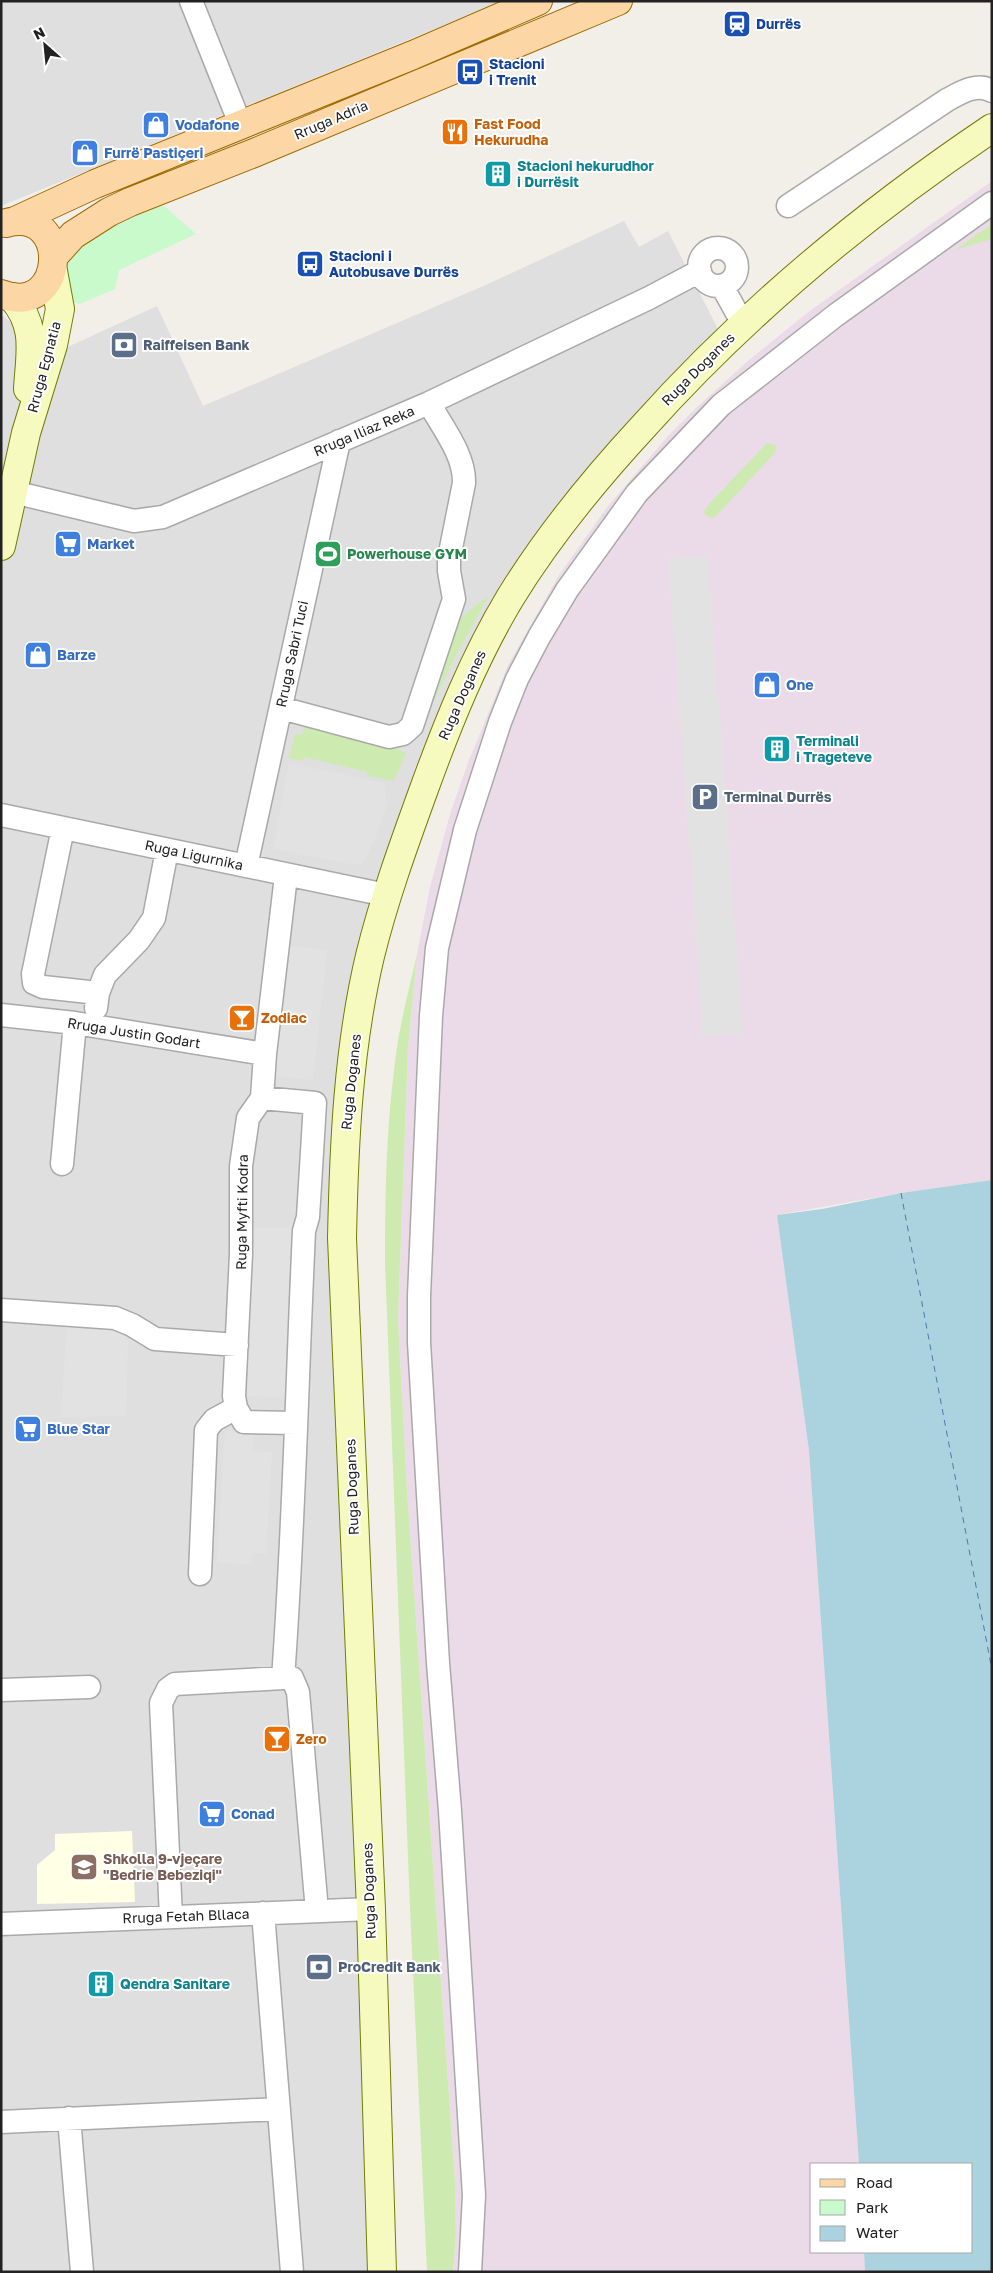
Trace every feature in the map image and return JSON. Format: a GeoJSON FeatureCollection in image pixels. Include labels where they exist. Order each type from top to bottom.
{"type":"FeatureCollection","features":[{"type":"Feature","properties":{"kind":"main road","name":"Rruga Adria"},"geometry":{"type":"LineString","coordinates":[[7,295],[28,295],[37,291],[48,280],[54,263],[73,235],[109,212],[618,1]]}},
{"type":"Feature","properties":{"kind":"main road","name":"Rruga Adria"},"geometry":{"type":"LineString","coordinates":[[8,223],[526,4]]}},
{"type":"Feature","properties":{"kind":"main road","name":"Ruga Doganes"},"geometry":{"type":"LineString","coordinates":[[382,2272],[371,1909],[342,1238],[345,1134],[350,1072],[368,966],[386,895],[437,751],[460,695],[485,642],[510,598],[562,524],[617,454],[662,405],[747,320],[803,271],[858,225],[945,160],[992,128]]}},
{"type":"Feature","properties":{"kind":"main road"},"geometry":{"type":"LineString","coordinates":[[8,223],[31,224],[44,232],[50,240],[54,263]]}},
{"type":"Feature","properties":{"kind":"main road","name":"Rruga Egnatia"},"geometry":{"type":"LineString","coordinates":[[1,546],[26,433],[53,345],[60,309],[54,263]]}},
{"type":"Feature","properties":{"kind":"main road","name":"Rruga Egnatia"},"geometry":{"type":"LineString","coordinates":[[7,295],[24,312],[30,328],[26,433]]}},
{"type":"Feature","properties":{"kind":"street"},"geometry":{"type":"LineString","coordinates":[[191,1],[240,126]]}},
{"type":"Feature","properties":{"kind":"street"},"geometry":{"type":"LineString","coordinates":[[788,206],[956,95],[976,88],[986,87],[992,91]]}},
{"type":"Feature","properties":{"kind":"street"},"geometry":{"type":"LineString","coordinates":[[470,2272],[474,2195],[450,1811],[438,1664],[419,1324],[431,1016],[437,948],[452,880],[465,830],[489,755],[517,679],[567,590],[637,493],[721,405],[758,374],[836,315],[992,203]]}},
{"type":"Feature","properties":{"kind":"street"},"geometry":{"type":"LineString","coordinates":[[716,248],[730,253],[735,259],[736,274],[727,283],[715,286],[708,283],[700,271],[700,263],[703,256],[716,248]]}},
{"type":"Feature","properties":{"kind":"street","name":"Rruga Iliaz Reka"},"geometry":{"type":"LineString","coordinates":[[13,492],[134,521],[147,521],[179,510],[429,403],[649,298],[700,271]]}},
{"type":"Feature","properties":{"kind":"street"},"geometry":{"type":"LineString","coordinates":[[727,283],[747,320]]}},
{"type":"Feature","properties":{"kind":"street"},"geometry":{"type":"LineString","coordinates":[[281,708],[389,737],[406,732],[417,716],[454,599],[449,571],[449,558],[464,483],[464,473],[460,458],[429,403]]}},
{"type":"Feature","properties":{"kind":"street","name":"Rruga Sabri Tuci"},"geometry":{"type":"LineString","coordinates":[[246,866],[340,441]]}},
{"type":"Feature","properties":{"kind":"street","name":"Ruga Ligurnika"},"geometry":{"type":"LineString","coordinates":[[1,815],[286,876],[386,895]]}},
{"type":"Feature","properties":{"kind":"street"},"geometry":{"type":"LineString","coordinates":[[63,828],[33,974],[34,983],[44,987],[98,994]]}},
{"type":"Feature","properties":{"kind":"street"},"geometry":{"type":"LineString","coordinates":[[62,1164],[84,1024],[105,975],[139,940],[154,918],[167,850]]}},
{"type":"Feature","properties":{"kind":"street"},"geometry":{"type":"LineString","coordinates":[[283,1678],[291,1568],[295,1423],[304,1231],[308,1217],[315,1103],[262,1098],[265,1054],[286,876]]}},
{"type":"Feature","properties":{"kind":"street","name":"Rruga Justin Godart"},"geometry":{"type":"LineString","coordinates":[[1,1015],[84,1024],[265,1054]]}},
{"type":"Feature","properties":{"kind":"street","name":"Ruga Myfti Kodra"},"geometry":{"type":"LineString","coordinates":[[236,1408],[234,1396],[241,1254],[241,1166],[248,1118],[262,1098]]}},
{"type":"Feature","properties":{"kind":"street"},"geometry":{"type":"LineString","coordinates":[[1,1310],[115,1318],[132,1325],[155,1339],[237,1345]]}},
{"type":"Feature","properties":{"kind":"street"},"geometry":{"type":"LineString","coordinates":[[200,1574],[206,1430],[214,1420],[236,1408],[244,1422],[295,1423]]}},
{"type":"Feature","properties":{"kind":"street"},"geometry":{"type":"LineString","coordinates":[[171,1917],[161,1703],[163,1696],[168,1688],[175,1684],[283,1678],[292,1678],[298,1692],[317,1911]]}},
{"type":"Feature","properties":{"kind":"street"},"geometry":{"type":"LineString","coordinates":[[1,1690],[89,1687]]}},
{"type":"Feature","properties":{"kind":"street","name":"Rruga Fetah Bllaca"},"geometry":{"type":"LineString","coordinates":[[1,1924],[371,1909]]}},
{"type":"Feature","properties":{"kind":"street"},"geometry":{"type":"LineString","coordinates":[[263,1913],[292,2272]]}},
{"type":"Feature","properties":{"kind":"street"},"geometry":{"type":"LineString","coordinates":[[1,2122],[279,2109]]}},
{"type":"Feature","properties":{"kind":"street"},"geometry":{"type":"LineString","coordinates":[[69,2118],[82,2272]]}},
{"type":"Feature","properties":{"kind":"shaded area"},"geometry":{"type":"Polygon","coordinates":[[[1,1],[503,1],[1,206],[1,1]]]}},
{"type":"Feature","properties":{"kind":"shaded area"},"geometry":{"type":"Polygon","coordinates":[[[992,181],[992,1180],[901,1193],[777,1215],[809,1451],[859,2163],[810,2163],[810,2253],[864,2253],[865,2272],[453,2272],[456,2235],[455,2183],[407,1490],[398,1319],[408,1048],[417,954],[430,887],[451,811],[469,760],[509,663],[559,575],[608,506],[667,437],[749,360],[807,313],[992,181]]]}},
{"type":"Feature","properties":{"kind":"shaded area"},"geometry":{"type":"Polygon","coordinates":[[[624,221],[639,247],[668,231],[720,333],[531,551],[393,857],[332,1308],[336,1444],[375,2272],[1,2272],[1,315],[20,328],[61,350],[157,306],[203,406],[488,284],[624,221]]]}},
{"type":"Feature","properties":{"kind":"shaded area","name":"Terminal Durrës"},"geometry":{"type":"Polygon","coordinates":[[[708,556],[743,1034],[703,1037],[668,559],[708,556]]]}},
{"type":"Feature","properties":{"kind":"shaded area"},"geometry":{"type":"Polygon","coordinates":[[[289,763],[384,783],[387,806],[375,840],[363,862],[357,865],[273,849],[289,763]]]}},
{"type":"Feature","properties":{"kind":"shaded area"},"geometry":{"type":"Polygon","coordinates":[[[288,946],[327,950],[313,1080],[274,1076],[288,946]]]}},
{"type":"Feature","properties":{"kind":"shaded area"},"geometry":{"type":"Polygon","coordinates":[[[252,1228],[292,1228],[287,1398],[247,1396],[252,1228]]]}},
{"type":"Feature","properties":{"kind":"shaded area"},"geometry":{"type":"Polygon","coordinates":[[[67,1324],[114,1326],[128,1340],[126,1416],[61,1417],[67,1324]]]}},
{"type":"Feature","properties":{"kind":"shaded area"},"geometry":{"type":"Polygon","coordinates":[[[225,1431],[254,1433],[253,1451],[272,1452],[266,1554],[253,1553],[252,1564],[217,1563],[225,1431]]]}},
{"type":"Feature","properties":{"kind":"shaded area","name":"Shkolla 9-vjeçare \"Bedrie Bebeziqi\""},"geometry":{"type":"Polygon","coordinates":[[[132,1831],[135,1902],[37,1904],[37,1865],[55,1850],[55,1834],[132,1831]]]}},
{"type":"Feature","properties":{"kind":"green space"},"geometry":{"type":"Polygon","coordinates":[[[143,204],[164,206],[196,234],[119,270],[115,289],[80,304],[66,299],[64,266],[76,243],[143,204]]]}},
{"type":"Feature","properties":{"kind":"green space"},"geometry":{"type":"Polygon","coordinates":[[[992,224],[992,239],[955,250],[992,224]]]}},
{"type":"Feature","properties":{"kind":"green space"},"geometry":{"type":"Polygon","coordinates":[[[767,443],[775,445],[776,450],[774,454],[718,514],[713,518],[706,516],[704,512],[707,506],[767,443]]]}},
{"type":"Feature","properties":{"kind":"green space"},"geometry":{"type":"Polygon","coordinates":[[[489,595],[455,657],[422,726],[459,619],[489,595]]]}},
{"type":"Feature","properties":{"kind":"green space"},"geometry":{"type":"Polygon","coordinates":[[[305,726],[393,747],[406,753],[394,781],[367,776],[367,772],[304,757],[302,761],[289,758],[295,734],[302,735],[305,726]]]}},
{"type":"Feature","properties":{"kind":"green space"},"geometry":{"type":"Polygon","coordinates":[[[417,954],[408,1048],[398,1319],[407,1490],[455,2183],[456,2235],[453,2272],[427,2272],[410,1909],[385,1263],[387,1162],[392,1087],[404,1008],[417,954]]]}},
{"type":"Feature","properties":{"kind":"water"},"geometry":{"type":"Polygon","coordinates":[[[992,1180],[992,2272],[865,2272],[864,2253],[973,2253],[973,2163],[859,2163],[809,1451],[777,1215],[822,1209],[901,1193],[992,1180]]]}},
{"type":"Feature","properties":{"kind":"ferry route"},"geometry":{"type":"LineString","coordinates":[[901,1193],[992,1670]]}},
{"type":"Feature","properties":{"kind":"place","name":"Durrës"},"geometry":{"type":"Point","coordinates":[737,24]}},
{"type":"Feature","properties":{"kind":"place","name":"Stacioni i Trenit"},"geometry":{"type":"Point","coordinates":[470,72]}},
{"type":"Feature","properties":{"kind":"place","name":"Vodafone"},"geometry":{"type":"Point","coordinates":[156,125]}},
{"type":"Feature","properties":{"kind":"place","name":"Fast Food Hekurudha"},"geometry":{"type":"Point","coordinates":[455,132]}},
{"type":"Feature","properties":{"kind":"place","name":"Furrë Pastiçeri"},"geometry":{"type":"Point","coordinates":[85,153]}},
{"type":"Feature","properties":{"kind":"place","name":"Stacioni hekurudhor i Durrësit"},"geometry":{"type":"Point","coordinates":[498,174]}},
{"type":"Feature","properties":{"kind":"place","name":"Stacioni i Autobusave Durrës"},"geometry":{"type":"Point","coordinates":[310,264]}},
{"type":"Feature","properties":{"kind":"place","name":"Raiffeisen Bank"},"geometry":{"type":"Point","coordinates":[124,345]}},
{"type":"Feature","properties":{"kind":"place","name":"Market"},"geometry":{"type":"Point","coordinates":[68,544]}},
{"type":"Feature","properties":{"kind":"place","name":"Powerhouse GYM"},"geometry":{"type":"Point","coordinates":[328,554]}},
{"type":"Feature","properties":{"kind":"place","name":"Barze"},"geometry":{"type":"Point","coordinates":[38,655]}},
{"type":"Feature","properties":{"kind":"place","name":"One"},"geometry":{"type":"Point","coordinates":[767,685]}},
{"type":"Feature","properties":{"kind":"place","name":"Terminali i Trageteve"},"geometry":{"type":"Point","coordinates":[777,749]}},
{"type":"Feature","properties":{"kind":"place","name":"Terminal Durrës"},"geometry":{"type":"Point","coordinates":[705,797]}},
{"type":"Feature","properties":{"kind":"place","name":"Zodiac"},"geometry":{"type":"Point","coordinates":[242,1018]}},
{"type":"Feature","properties":{"kind":"place","name":"Blue Star"},"geometry":{"type":"Point","coordinates":[28,1429]}},
{"type":"Feature","properties":{"kind":"place","name":"Zero"},"geometry":{"type":"Point","coordinates":[277,1739]}},
{"type":"Feature","properties":{"kind":"place","name":"Conad"},"geometry":{"type":"Point","coordinates":[212,1814]}},
{"type":"Feature","properties":{"kind":"place","name":"Shkolla 9-vjeçare \"Bedrie Bebeziqi\""},"geometry":{"type":"Point","coordinates":[84,1867]}},
{"type":"Feature","properties":{"kind":"place","name":"ProCredit Bank"},"geometry":{"type":"Point","coordinates":[319,1967]}},
{"type":"Feature","properties":{"kind":"place","name":"Qendra Sanitare"},"geometry":{"type":"Point","coordinates":[101,1984]}}]}
